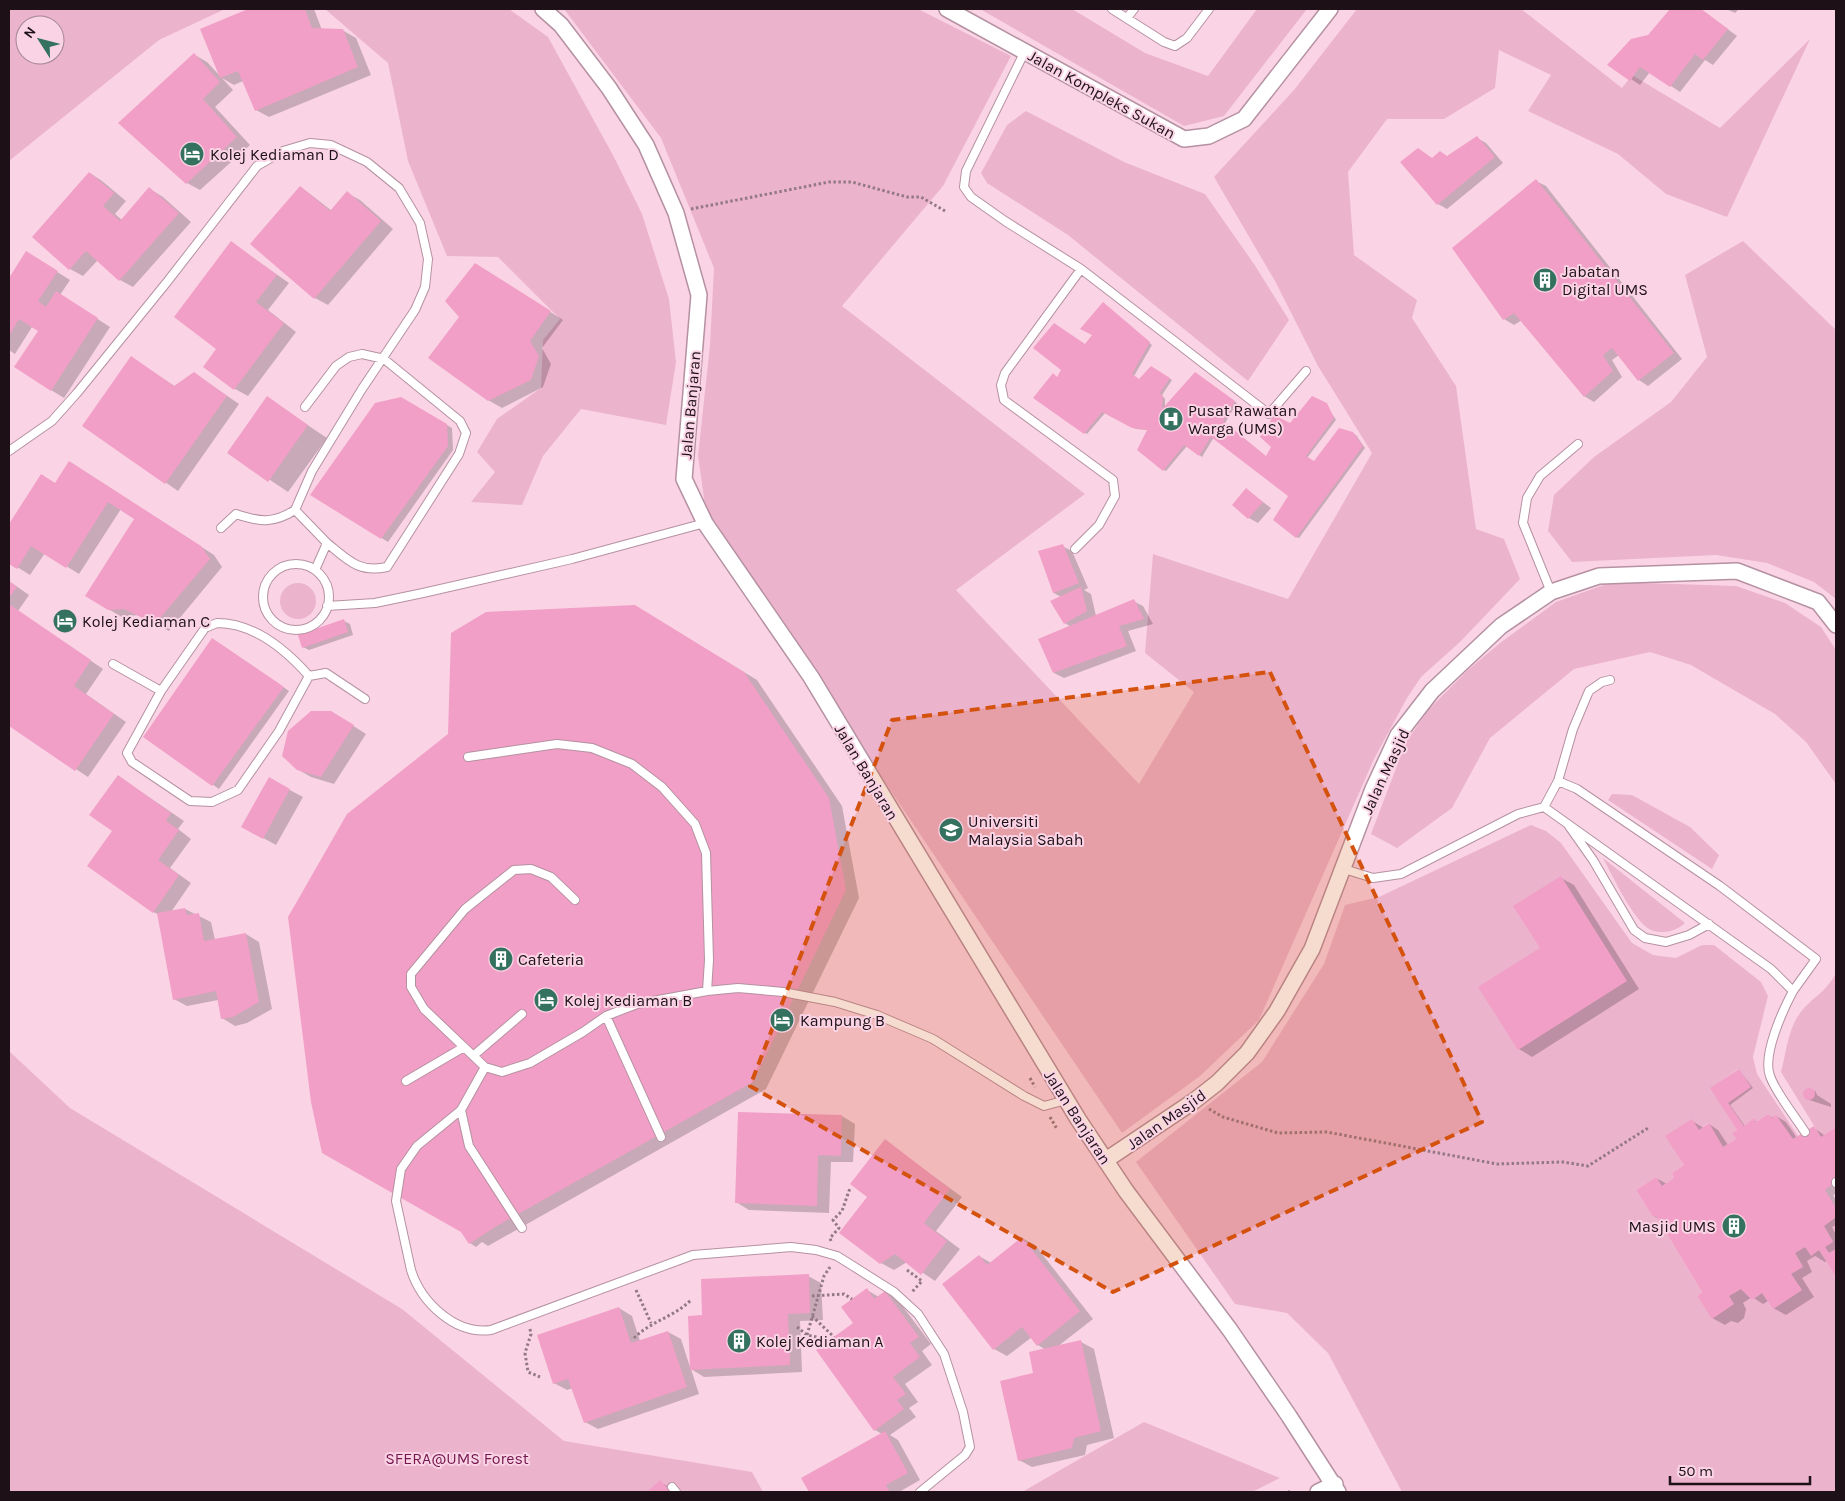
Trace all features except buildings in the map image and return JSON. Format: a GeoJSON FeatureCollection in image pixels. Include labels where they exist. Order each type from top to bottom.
{"type":"FeatureCollection","features":[{"type":"Feature","properties":{"kind":"street","name":"Jalan Banjaran"},"geometry":{"type":"LineString","coordinates":[[543,9],[561,25],[609,88],[646,145],[676,213],[699,295],[684,479],[705,523],[811,677],[1066,1100],[1106,1160],[1230,1330],[1337,1488]]}},
{"type":"Feature","properties":{"kind":"street","name":"Jalan Kompleks Sukan"},"geometry":{"type":"LineString","coordinates":[[947,9],[1184,139],[1209,136],[1244,119],[1330,9]]}},
{"type":"Feature","properties":{"kind":"street","name":"Jalan Masjid"},"geometry":{"type":"LineString","coordinates":[[1106,1160],[1194,1101],[1216,1084],[1247,1053],[1277,1011],[1312,949],[1373,789],[1398,735],[1432,691],[1501,626],[1551,592],[1599,576],[1737,571],[1818,602],[1836,625]]}},
{"type":"Feature","properties":{"kind":"street"},"geometry":{"type":"LineString","coordinates":[[1318,1492],[1337,1488]]}},
{"type":"Feature","properties":{"kind":"lane"},"geometry":{"type":"LineString","coordinates":[[1112,9],[1164,42],[1175,46],[1187,38],[1209,9]]}},
{"type":"Feature","properties":{"kind":"lane"},"geometry":{"type":"LineString","coordinates":[[1127,18],[1134,9]]}},
{"type":"Feature","properties":{"kind":"lane"},"geometry":{"type":"LineString","coordinates":[[1025,51],[966,171],[964,187],[971,197],[1081,269],[1269,414],[1306,371]]}},
{"type":"Feature","properties":{"kind":"lane"},"geometry":{"type":"LineString","coordinates":[[9,451],[52,421],[77,393],[167,282],[257,166],[282,151],[310,142],[331,145],[367,162],[399,188],[420,223],[428,259],[425,287],[415,310],[384,359],[362,389],[312,471],[295,510],[279,520],[256,520],[236,514],[221,528]]}},
{"type":"Feature","properties":{"kind":"lane"},"geometry":{"type":"LineString","coordinates":[[1075,549],[1099,525],[1115,496],[1113,480],[1004,400],[1001,385],[1005,373],[1081,269]]}},
{"type":"Feature","properties":{"kind":"lane"},"geometry":{"type":"LineString","coordinates":[[295,510],[327,543],[351,563],[372,570],[387,567],[447,475],[459,454],[466,432],[460,421],[384,359],[362,354],[349,357],[336,366],[305,407]]}},
{"type":"Feature","properties":{"kind":"lane"},"geometry":{"type":"LineString","coordinates":[[1551,592],[1523,522],[1527,498],[1540,476],[1578,444]]}},
{"type":"Feature","properties":{"kind":"lane"},"geometry":{"type":"LineString","coordinates":[[328,606],[375,603],[423,593],[572,558],[705,523]]}},
{"type":"Feature","properties":{"kind":"lane"},"geometry":{"type":"LineString","coordinates":[[315,570],[327,543]]}},
{"type":"Feature","properties":{"kind":"lane"},"geometry":{"type":"LineString","coordinates":[[295,564],[315,570],[326,582],[329,598],[328,606],[319,620],[304,629],[296,630],[279,626],[271,619],[264,605],[263,589],[268,579],[275,571],[284,566],[295,564]]}},
{"type":"Feature","properties":{"kind":"lane"},"geometry":{"type":"LineString","coordinates":[[217,623],[232,623],[270,640],[295,660],[309,676],[279,731],[238,790],[212,802],[190,801],[132,762],[127,753],[161,691],[205,628],[217,623]]}},
{"type":"Feature","properties":{"kind":"lane"},"geometry":{"type":"LineString","coordinates":[[270,640],[279,626]]}},
{"type":"Feature","properties":{"kind":"lane"},"geometry":{"type":"LineString","coordinates":[[113,664],[161,691]]}},
{"type":"Feature","properties":{"kind":"lane"},"geometry":{"type":"LineString","coordinates":[[309,676],[326,673],[365,699]]}},
{"type":"Feature","properties":{"kind":"lane"},"geometry":{"type":"LineString","coordinates":[[1344,869],[1373,878],[1401,874],[1518,814],[1544,807],[1558,781],[1573,729],[1589,690],[1610,680]]}},
{"type":"Feature","properties":{"kind":"lane"},"geometry":{"type":"LineString","coordinates":[[468,757],[558,744],[592,748],[632,764],[662,787],[695,824],[706,853],[709,960],[707,991]]}},
{"type":"Feature","properties":{"kind":"lane"},"geometry":{"type":"LineString","coordinates":[[1558,781],[1577,789],[1720,886],[1816,959],[1782,1010],[1768,1061],[1770,1076],[1804,1132]]}},
{"type":"Feature","properties":{"kind":"lane"},"geometry":{"type":"LineString","coordinates":[[1544,807],[1565,820],[1771,969],[1793,991]]}},
{"type":"Feature","properties":{"kind":"lane"},"geometry":{"type":"LineString","coordinates":[[1565,820],[1593,860],[1634,930],[1646,938],[1666,942],[1689,935],[1709,924]]}},
{"type":"Feature","properties":{"kind":"lane"},"geometry":{"type":"LineString","coordinates":[[575,900],[551,877],[531,869],[514,870],[466,908],[410,974],[411,987],[424,1009],[486,1068],[502,1072],[530,1063],[606,1016],[638,1004],[707,991],[738,988],[783,992],[835,1002],[877,1015],[933,1039],[1024,1096],[1044,1106],[1066,1100]]}},
{"type":"Feature","properties":{"kind":"lane"},"geometry":{"type":"LineString","coordinates":[[473,1056],[522,1014]]}},
{"type":"Feature","properties":{"kind":"lane"},"geometry":{"type":"LineString","coordinates":[[606,1016],[661,1137]]}},
{"type":"Feature","properties":{"kind":"lane"},"geometry":{"type":"LineString","coordinates":[[406,1081],[464,1047]]}},
{"type":"Feature","properties":{"kind":"lane"},"geometry":{"type":"LineString","coordinates":[[486,1068],[461,1110],[417,1146],[402,1169],[396,1201],[414,1281],[440,1314],[450,1321],[480,1332],[491,1330],[630,1277],[694,1255],[791,1247],[810,1248],[837,1256],[894,1292],[904,1301],[932,1333],[944,1354],[970,1438],[970,1447],[965,1455],[920,1492]]}},
{"type":"Feature","properties":{"kind":"lane"},"geometry":{"type":"LineString","coordinates":[[461,1110],[469,1146],[522,1228]]}},
{"type":"Feature","properties":{"kind":"path"},"geometry":{"type":"LineString","coordinates":[[676,213],[710,203],[829,182],[852,182],[907,197],[921,197],[945,210]]}},
{"type":"Feature","properties":{"kind":"path"},"geometry":{"type":"LineString","coordinates":[[1194,1101],[1223,1117],[1278,1133],[1327,1132],[1497,1164],[1563,1162],[1588,1166],[1648,1128]]}},
{"type":"Feature","properties":{"kind":"path"},"geometry":{"type":"LineString","coordinates":[[808,1335],[824,1276],[837,1256],[830,1238],[839,1228],[833,1220],[842,1211],[850,1188]]}},
{"type":"Feature","properties":{"kind":"path"},"geometry":{"type":"LineString","coordinates":[[904,1301],[922,1281],[907,1270]]}},
{"type":"Feature","properties":{"kind":"path"},"geometry":{"type":"LineString","coordinates":[[630,1277],[652,1323]]}},
{"type":"Feature","properties":{"kind":"path"},"geometry":{"type":"LineString","coordinates":[[812,1296],[844,1294],[852,1299]]}},
{"type":"Feature","properties":{"kind":"path"},"geometry":{"type":"LineString","coordinates":[[634,1338],[652,1323],[679,1312],[691,1300]]}},
{"type":"Feature","properties":{"kind":"path"},"geometry":{"type":"LineString","coordinates":[[526,1316],[531,1334],[525,1353],[528,1372],[540,1377]]}},
{"type":"Feature","properties":{"kind":"path"},"geometry":{"type":"LineString","coordinates":[[797,1327],[808,1335],[832,1338],[812,1316]]}},
{"type":"Feature","properties":{"kind":"highlighted area"},"geometry":{"type":"Polygon","coordinates":[[[1270,672],[1482,1122],[1113,1292],[750,1086],[892,720],[1270,672]]]}},
{"type":"Feature","properties":{"kind":"green space"},"geometry":{"type":"Polygon","coordinates":[[[9,9],[225,9],[159,40],[9,161],[9,9]]]}},
{"type":"Feature","properties":{"kind":"green space"},"geometry":{"type":"Polygon","coordinates":[[[325,9],[509,9],[548,37],[614,157],[642,214],[669,299],[676,362],[666,425],[581,409],[543,456],[522,505],[471,502],[495,472],[477,452],[497,419],[541,388],[543,340],[560,319],[498,257],[447,256],[408,161],[388,63],[325,9]]]}},
{"type":"Feature","properties":{"kind":"green space"},"geometry":{"type":"Polygon","coordinates":[[[564,9],[918,9],[1011,56],[943,186],[842,306],[1085,494],[956,590],[1139,784],[1194,692],[1145,653],[1153,554],[1288,599],[1372,453],[1318,366],[1275,281],[1214,177],[1294,90],[1357,9],[1521,9],[1622,88],[1632,75],[1720,128],[1810,39],[1727,217],[1666,194],[1618,154],[1528,111],[1551,75],[1499,50],[1495,88],[1444,119],[1387,119],[1348,172],[1354,255],[1417,300],[1412,318],[1456,386],[1476,529],[1504,539],[1520,579],[1460,642],[1421,677],[1407,698],[1374,759],[1259,1020],[1200,1076],[1122,1133],[707,519],[698,456],[710,345],[714,268],[661,138],[564,9]]]}},
{"type":"Feature","properties":{"kind":"green space"},"geometry":{"type":"Polygon","coordinates":[[[980,9],[1072,9],[1145,53],[1208,76],[1257,9],[1307,9],[1224,116],[1184,126],[980,9]]]}},
{"type":"Feature","properties":{"kind":"green space"},"geometry":{"type":"Polygon","coordinates":[[[1026,111],[1124,162],[1205,194],[1254,264],[1289,320],[1248,381],[1068,235],[987,183],[981,173],[1007,125],[1026,111]]]}},
{"type":"Feature","properties":{"kind":"green space"},"geometry":{"type":"Polygon","coordinates":[[[1743,241],[1836,330],[1836,599],[1814,582],[1767,563],[1716,555],[1572,562],[1548,531],[1554,495],[1594,457],[1671,402],[1707,357],[1685,275],[1743,241]]]}},
{"type":"Feature","properties":{"kind":"green space"},"geometry":{"type":"Polygon","coordinates":[[[1612,582],[1736,586],[1785,603],[1821,627],[1836,650],[1836,784],[1806,742],[1775,714],[1691,665],[1650,652],[1574,669],[1490,738],[1452,808],[1397,848],[1371,834],[1406,742],[1429,709],[1468,670],[1500,643],[1556,602],[1612,582]]]}},
{"type":"Feature","properties":{"kind":"green space"},"geometry":{"type":"Polygon","coordinates":[[[298,583],[305,584],[311,588],[315,594],[315,608],[311,614],[305,618],[298,619],[291,618],[285,614],[281,608],[280,601],[281,594],[285,588],[291,584],[298,583]]]}},
{"type":"Feature","properties":{"kind":"green space"},"geometry":{"type":"Polygon","coordinates":[[[1612,794],[1632,795],[1690,827],[1719,855],[1712,869],[1608,800],[1612,794]]]}},
{"type":"Feature","properties":{"kind":"green space"},"geometry":{"type":"Polygon","coordinates":[[[1531,825],[1546,831],[1561,843],[1632,943],[1653,955],[1676,958],[1702,945],[1714,945],[1761,982],[1768,996],[1753,1057],[1757,1074],[1798,1136],[1793,1139],[1768,1114],[1756,1122],[1754,1119],[1744,1126],[1728,1103],[1738,1069],[1711,1088],[1737,1130],[1732,1133],[1736,1139],[1723,1147],[1708,1123],[1699,1130],[1666,1136],[1684,1165],[1672,1173],[1674,1178],[1662,1186],[1656,1177],[1636,1190],[1653,1217],[1656,1216],[1702,1292],[1697,1296],[1712,1318],[1734,1304],[1729,1296],[1741,1289],[1752,1300],[1762,1293],[1773,1309],[1802,1290],[1791,1274],[1803,1266],[1795,1253],[1805,1247],[1811,1255],[1819,1250],[1836,1277],[1836,1492],[1402,1492],[1328,1353],[1287,1313],[1235,1304],[1136,1162],[1262,1062],[1324,964],[1345,905],[1379,897],[1531,825]]]}},
{"type":"Feature","properties":{"kind":"green space"},"geometry":{"type":"Polygon","coordinates":[[[1603,858],[1685,923],[1677,929],[1666,932],[1650,930],[1646,927],[1628,904],[1603,858]]]}},
{"type":"Feature","properties":{"kind":"green space"},"geometry":{"type":"Polygon","coordinates":[[[1836,973],[1836,1127],[1821,1137],[1781,1072],[1790,1034],[1796,1019],[1823,991],[1836,973]]]}},
{"type":"Feature","properties":{"kind":"green space","name":"SFERA@UMS Forest"},"geometry":{"type":"Polygon","coordinates":[[[9,1051],[70,1108],[402,1309],[564,1441],[752,1472],[763,1492],[9,1492],[9,1051]]]}},
{"type":"Feature","properties":{"kind":"green space"},"geometry":{"type":"Polygon","coordinates":[[[1836,1217],[1836,1249],[1829,1253],[1825,1247],[1833,1241],[1824,1226],[1836,1217]]]}},
{"type":"Feature","properties":{"kind":"green space"},"geometry":{"type":"Polygon","coordinates":[[[1144,1422],[1280,1478],[1252,1492],[1022,1492],[1144,1422]]]}},
{"type":"Feature","properties":{"kind":"place","name":"Kolej Kediaman D"},"geometry":{"type":"Point","coordinates":[192,154]}},
{"type":"Feature","properties":{"kind":"place","name":"Jabatan Digital UMS"},"geometry":{"type":"Point","coordinates":[1545,280]}},
{"type":"Feature","properties":{"kind":"place","name":"Pusat Rawatan Warga (UMS)"},"geometry":{"type":"Point","coordinates":[1171,419]}},
{"type":"Feature","properties":{"kind":"place","name":"Kolej Kediaman C"},"geometry":{"type":"Point","coordinates":[65,621]}},
{"type":"Feature","properties":{"kind":"place","name":"Universiti Malaysia Sabah"},"geometry":{"type":"Point","coordinates":[951,830]}},
{"type":"Feature","properties":{"kind":"place","name":"Cafeteria"},"geometry":{"type":"Point","coordinates":[501,959]}},
{"type":"Feature","properties":{"kind":"place","name":"Kolej Kediaman B"},"geometry":{"type":"Point","coordinates":[546,1000]}},
{"type":"Feature","properties":{"kind":"place","name":"Kampung B"},"geometry":{"type":"Point","coordinates":[782,1020]}},
{"type":"Feature","properties":{"kind":"place","name":"Masjid UMS"},"geometry":{"type":"Point","coordinates":[1734,1226]}},
{"type":"Feature","properties":{"kind":"place","name":"Kolej Kediaman A"},"geometry":{"type":"Point","coordinates":[739,1341]}}]}
